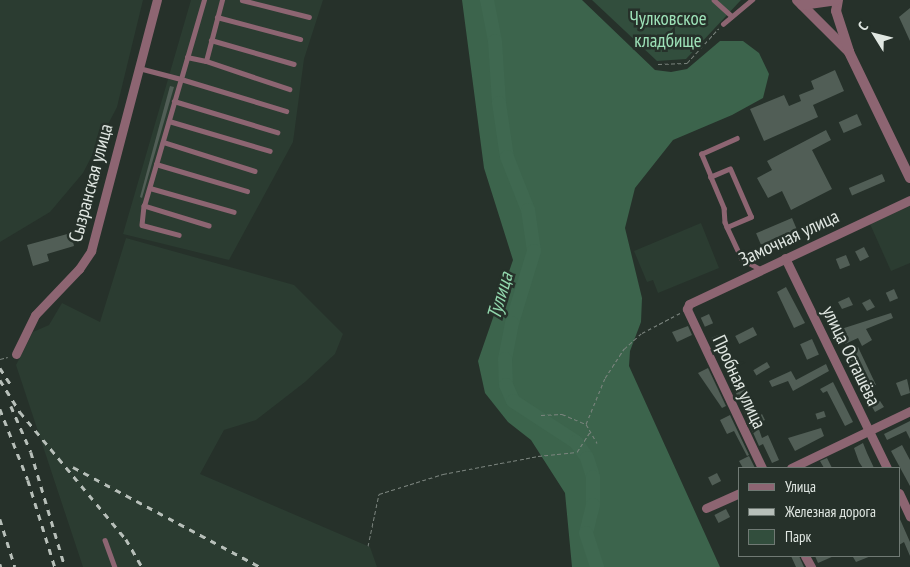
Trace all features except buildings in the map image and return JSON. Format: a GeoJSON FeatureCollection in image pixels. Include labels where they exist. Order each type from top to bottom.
{"type":"FeatureCollection","features":[{"type":"Feature","properties":{"kind":"street","name":"Сызранская улица"},"geometry":{"type":"LineString","coordinates":[[16,354],[35,315],[79,269],[91,251],[99,230],[137,68],[157,0]]}},
{"type":"Feature","properties":{"kind":"street"},"geometry":{"type":"LineString","coordinates":[[799,2],[837,0],[836,12],[849,52],[910,178]]}},
{"type":"Feature","properties":{"kind":"street"},"geometry":{"type":"LineString","coordinates":[[799,2],[849,52]]}},
{"type":"Feature","properties":{"kind":"street","name":"Замочная улица"},"geometry":{"type":"LineString","coordinates":[[687,309],[693,300],[910,200]]}},
{"type":"Feature","properties":{"kind":"street","name":"улица Осташёва"},"geometry":{"type":"LineString","coordinates":[[785,258],[887,467]]}},
{"type":"Feature","properties":{"kind":"street","name":"Пробная улица"},"geometry":{"type":"LineString","coordinates":[[687,309],[762,467]]}},
{"type":"Feature","properties":{"kind":"street"},"geometry":{"type":"LineString","coordinates":[[793,467],[910,411]]}},
{"type":"Feature","properties":{"kind":"street"},"geometry":{"type":"LineString","coordinates":[[706,508],[738,493]]}},
{"type":"Feature","properties":{"kind":"street"},"geometry":{"type":"LineString","coordinates":[[900,495],[910,517]]}},
{"type":"Feature","properties":{"kind":"lane"},"geometry":{"type":"LineString","coordinates":[[179,235],[142,225],[144,206],[204,0]]}},
{"type":"Feature","properties":{"kind":"lane"},"geometry":{"type":"LineString","coordinates":[[206,61],[222,0]]}},
{"type":"Feature","properties":{"kind":"lane"},"geometry":{"type":"LineString","coordinates":[[242,0],[309,17]]}},
{"type":"Feature","properties":{"kind":"lane"},"geometry":{"type":"LineString","coordinates":[[714,0],[732,16]]}},
{"type":"Feature","properties":{"kind":"lane"},"geometry":{"type":"LineString","coordinates":[[723,24],[752,0]]}},
{"type":"Feature","properties":{"kind":"lane"},"geometry":{"type":"LineString","coordinates":[[217,17],[300,39]]}},
{"type":"Feature","properties":{"kind":"lane"},"geometry":{"type":"LineString","coordinates":[[211,40],[294,64]]}},
{"type":"Feature","properties":{"kind":"lane"},"geometry":{"type":"LineString","coordinates":[[187,56],[289,89]]}},
{"type":"Feature","properties":{"kind":"lane"},"geometry":{"type":"LineString","coordinates":[[137,68],[181,79],[286,111]]}},
{"type":"Feature","properties":{"kind":"lane"},"geometry":{"type":"LineString","coordinates":[[174,101],[277,132]]}},
{"type":"Feature","properties":{"kind":"lane"},"geometry":{"type":"LineString","coordinates":[[169,121],[270,151]]}},
{"type":"Feature","properties":{"kind":"lane"},"geometry":{"type":"LineString","coordinates":[[737,138],[701,154],[724,208],[727,227],[742,259],[760,269]]}},
{"type":"Feature","properties":{"kind":"lane"},"geometry":{"type":"LineString","coordinates":[[163,142],[255,171]]}},
{"type":"Feature","properties":{"kind":"lane"},"geometry":{"type":"LineString","coordinates":[[156,164],[247,191]]}},
{"type":"Feature","properties":{"kind":"lane"},"geometry":{"type":"LineString","coordinates":[[711,177],[730,169],[751,217],[727,227]]}},
{"type":"Feature","properties":{"kind":"lane"},"geometry":{"type":"LineString","coordinates":[[150,188],[234,212]]}},
{"type":"Feature","properties":{"kind":"lane"},"geometry":{"type":"LineString","coordinates":[[144,206],[209,226]]}},
{"type":"Feature","properties":{"kind":"lane"},"geometry":{"type":"LineString","coordinates":[[105,540],[114,567]]}},
{"type":"Feature","properties":{"kind":"path"},"geometry":{"type":"LineString","coordinates":[[658,64],[687,63],[706,38],[723,24]]}},
{"type":"Feature","properties":{"kind":"path"},"geometry":{"type":"LineString","coordinates":[[586,424],[604,378],[624,349],[642,333],[687,309]]}},
{"type":"Feature","properties":{"kind":"path"},"geometry":{"type":"LineString","coordinates":[[541,415],[562,414],[586,424],[597,443]]}},
{"type":"Feature","properties":{"kind":"path"},"geometry":{"type":"LineString","coordinates":[[368,546],[379,494],[443,474],[538,456],[577,452],[586,442],[590,432]]}},
{"type":"Feature","properties":{"kind":"shaded area"},"geometry":{"type":"Polygon","coordinates":[[[0,0],[143,0],[117,107],[83,173],[50,212],[0,242],[0,0]]]}},
{"type":"Feature","properties":{"kind":"shaded area"},"geometry":{"type":"Polygon","coordinates":[[[191,0],[323,0],[304,59],[293,142],[229,260],[123,234],[191,0]]]}},
{"type":"Feature","properties":{"kind":"shaded area"},"geometry":{"type":"Polygon","coordinates":[[[910,206],[910,263],[891,271],[870,224],[910,206]]]}},
{"type":"Feature","properties":{"kind":"shaded area"},"geometry":{"type":"Polygon","coordinates":[[[701,223],[719,268],[658,293],[653,280],[647,282],[634,251],[701,223]]]}},
{"type":"Feature","properties":{"kind":"shaded area"},"geometry":{"type":"Polygon","coordinates":[[[126,238],[294,285],[343,334],[335,354],[305,382],[256,420],[224,430],[200,474],[370,547],[377,567],[83,567],[16,365],[33,332],[49,325],[62,303],[100,322],[126,238]]]}},
{"type":"Feature","properties":{"kind":"green space"},"geometry":{"type":"Polygon","coordinates":[[[462,0],[582,0],[655,70],[671,72],[687,69],[720,41],[743,41],[759,53],[769,74],[763,98],[732,115],[673,140],[635,188],[625,228],[642,298],[641,322],[630,351],[629,366],[720,567],[572,567],[565,493],[531,440],[508,422],[485,393],[478,361],[513,260],[484,168],[462,0]]]}},
{"type":"Feature","properties":{"kind":"green space","name":"Чулковское кладбище"},"geometry":{"type":"Polygon","coordinates":[[[592,0],[741,0],[686,59],[657,61],[592,0]]]}},
{"type":"Feature","properties":{"kind":"waterway","name":"Тулица"},"geometry":{"type":"LineString","coordinates":[[487,0],[495,41],[499,103],[507,157],[528,210],[534,251],[512,323],[505,359],[506,385],[513,401],[576,442],[587,458],[593,477],[593,505],[586,533],[597,567]]}},
{"type":"Feature","properties":{"kind":"railway"},"geometry":{"type":"LineString","coordinates":[[0,368],[11,385]]}},
{"type":"Feature","properties":{"kind":"railway"},"geometry":{"type":"LineString","coordinates":[[0,380],[20,412],[126,539],[142,567]]}},
{"type":"Feature","properties":{"kind":"railway"},"geometry":{"type":"LineString","coordinates":[[11,406],[31,452],[65,567]]}},
{"type":"Feature","properties":{"kind":"railway"},"geometry":{"type":"LineString","coordinates":[[0,409],[28,480],[55,567]]}},
{"type":"Feature","properties":{"kind":"railway"},"geometry":{"type":"LineString","coordinates":[[73,467],[260,567]]}},
{"type":"Feature","properties":{"kind":"railway"},"geometry":{"type":"LineString","coordinates":[[0,519],[15,567]]}}]}
